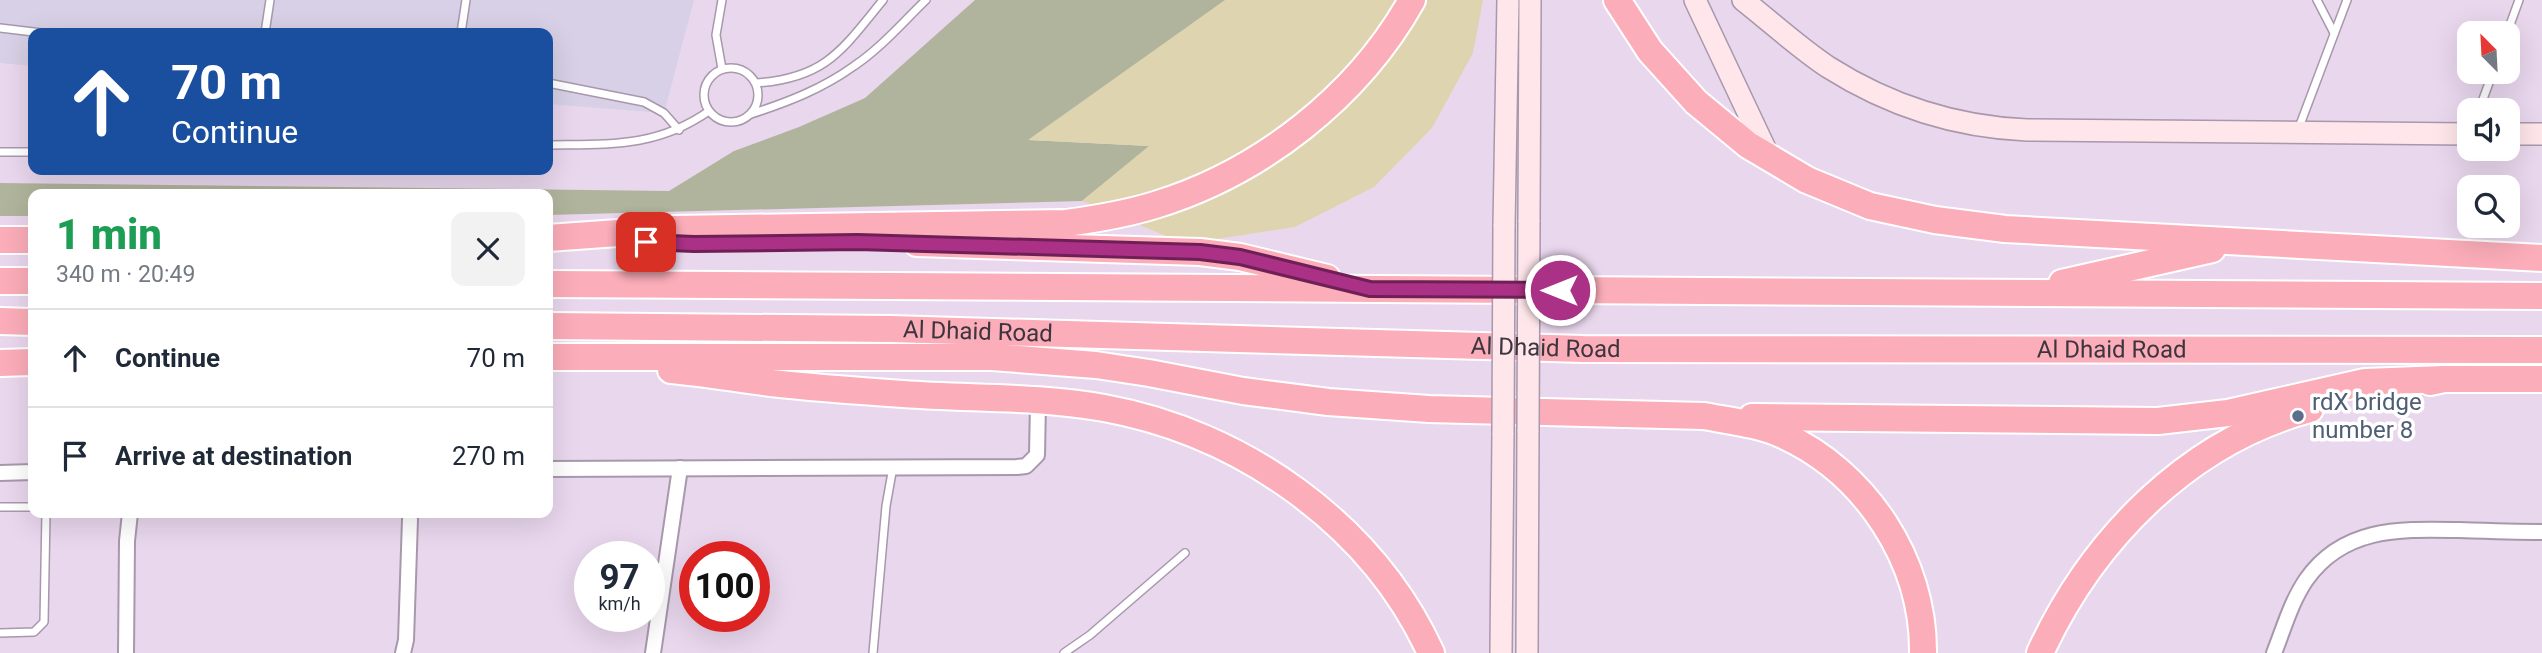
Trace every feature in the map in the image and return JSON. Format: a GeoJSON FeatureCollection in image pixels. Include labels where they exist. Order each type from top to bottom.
{"type":"FeatureCollection","features":[{"type":"Feature","properties":{"kind":"highway"},"geometry":{"type":"LineString","coordinates":[[560,238],[674,229],[1066,223],[1155,205],[1198,189],[1239,169],[1278,145],[1314,117],[1348,86],[1377,51],[1412,0]]}},
{"type":"Feature","properties":{"kind":"highway"},"geometry":{"type":"LineString","coordinates":[[1617,0],[1650,51],[1696,102],[1748,145],[1807,180],[1870,206],[1935,220],[2005,229],[2542,258]]}},
{"type":"Feature","properties":{"kind":"highway"},"geometry":{"type":"LineString","coordinates":[[560,238],[694,244],[858,242],[1200,252],[1240,257],[1370,289]]}},
{"type":"Feature","properties":{"kind":"highway"},"geometry":{"type":"LineString","coordinates":[[0,240],[28,240]]}},
{"type":"Feature","properties":{"kind":"highway"},"geometry":{"type":"LineString","coordinates":[[2022,293],[2248,242]]}},
{"type":"Feature","properties":{"kind":"highway"},"geometry":{"type":"LineString","coordinates":[[0,281],[28,281]]}},
{"type":"Feature","properties":{"kind":"highway","name":"Al Dhaid Road"},"geometry":{"type":"LineString","coordinates":[[553,284],[2542,296]]}},
{"type":"Feature","properties":{"kind":"highway"},"geometry":{"type":"LineString","coordinates":[[0,321],[28,322]]}},
{"type":"Feature","properties":{"kind":"highway","name":"Al Dhaid Road"},"geometry":{"type":"LineString","coordinates":[[553,326],[891,328],[1583,349],[2542,350]]}},
{"type":"Feature","properties":{"kind":"highway"},"geometry":{"type":"LineString","coordinates":[[553,358],[992,357],[1110,367],[1243,391],[1328,402],[1441,410],[2158,421],[2228,413],[2365,382],[2542,379]]}},
{"type":"Feature","properties":{"kind":"highway"},"geometry":{"type":"LineString","coordinates":[[553,359],[801,386],[1102,407],[1178,427],[1215,442],[1283,481],[1318,508],[1350,538],[1379,571],[1431,653]]}},
{"type":"Feature","properties":{"kind":"highway"},"geometry":{"type":"LineString","coordinates":[[0,362],[28,362]]}},
{"type":"Feature","properties":{"kind":"highway"},"geometry":{"type":"LineString","coordinates":[[2040,653],[2073,590],[2101,550],[2133,514],[2170,482],[2210,454],[2253,431],[2298,413],[2444,379]]}},
{"type":"Feature","properties":{"kind":"highway"},"geometry":{"type":"LineString","coordinates":[[1704,416],[1781,434],[1842,473],[1867,499],[1889,529],[1906,562],[1917,598],[1923,653]]}},
{"type":"Feature","properties":{"kind":"main road"},"geometry":{"type":"LineString","coordinates":[[1501,653],[1507,0]]}},
{"type":"Feature","properties":{"kind":"main road"},"geometry":{"type":"LineString","coordinates":[[1527,653],[1530,0]]}},
{"type":"Feature","properties":{"kind":"main road"},"geometry":{"type":"LineString","coordinates":[[1695,0],[1769,157]]}},
{"type":"Feature","properties":{"kind":"main road"},"geometry":{"type":"LineString","coordinates":[[1743,0],[1804,49],[1850,80],[1900,103],[1950,120],[1998,129],[2457,134]]}},
{"type":"Feature","properties":{"kind":"main road"},"geometry":{"type":"LineString","coordinates":[[2520,134],[2542,134]]}},
{"type":"Feature","properties":{"kind":"street"},"geometry":{"type":"LineString","coordinates":[[553,469],[1026,466],[1037,454],[1039,447],[1038,402]]}},
{"type":"Feature","properties":{"kind":"street"},"geometry":{"type":"LineString","coordinates":[[653,653],[680,468]]}},
{"type":"Feature","properties":{"kind":"street"},"geometry":{"type":"LineString","coordinates":[[0,472],[28,472]]}},
{"type":"Feature","properties":{"kind":"street"},"geometry":{"type":"LineString","coordinates":[[126,653],[129,518]]}},
{"type":"Feature","properties":{"kind":"street"},"geometry":{"type":"LineString","coordinates":[[403,653],[410,519]]}},
{"type":"Feature","properties":{"kind":"street"},"geometry":{"type":"LineString","coordinates":[[2274,653],[2295,598],[2308,578],[2323,561],[2342,547],[2363,537],[2409,529],[2542,532]]}},
{"type":"Feature","properties":{"kind":"lane"},"geometry":{"type":"LineString","coordinates":[[266,28],[270,0]]}},
{"type":"Feature","properties":{"kind":"lane"},"geometry":{"type":"LineString","coordinates":[[462,28],[466,0]]}},
{"type":"Feature","properties":{"kind":"lane"},"geometry":{"type":"LineString","coordinates":[[722,0],[716,35],[722,69]]}},
{"type":"Feature","properties":{"kind":"lane"},"geometry":{"type":"LineString","coordinates":[[756,83],[783,82],[818,68],[848,43],[883,0]]}},
{"type":"Feature","properties":{"kind":"lane"},"geometry":{"type":"LineString","coordinates":[[751,114],[757,104],[758,94],[756,83],[750,75],[732,68],[713,74],[704,90],[704,100],[716,118],[734,122],[797,98],[832,81],[857,65],[926,0]]}},
{"type":"Feature","properties":{"kind":"lane"},"geometry":{"type":"LineString","coordinates":[[2317,0],[2334,33]]}},
{"type":"Feature","properties":{"kind":"lane"},"geometry":{"type":"LineString","coordinates":[[2296,134],[2347,0]]}},
{"type":"Feature","properties":{"kind":"lane"},"geometry":{"type":"LineString","coordinates":[[2511,21],[2519,0]]}},
{"type":"Feature","properties":{"kind":"lane"},"geometry":{"type":"LineString","coordinates":[[0,27],[28,31]]}},
{"type":"Feature","properties":{"kind":"lane"},"geometry":{"type":"LineString","coordinates":[[553,84],[644,102],[664,113],[679,130]]}},
{"type":"Feature","properties":{"kind":"lane"},"geometry":{"type":"LineString","coordinates":[[553,145],[646,141],[679,130],[709,111]]}},
{"type":"Feature","properties":{"kind":"lane"},"geometry":{"type":"LineString","coordinates":[[0,152],[28,152]]}},
{"type":"Feature","properties":{"kind":"lane"},"geometry":{"type":"LineString","coordinates":[[873,653],[893,467]]}},
{"type":"Feature","properties":{"kind":"lane"},"geometry":{"type":"LineString","coordinates":[[0,507],[28,507]]}},
{"type":"Feature","properties":{"kind":"lane"},"geometry":{"type":"LineString","coordinates":[[0,633],[34,632],[44,622],[46,518]]}},
{"type":"Feature","properties":{"kind":"lane"},"geometry":{"type":"LineString","coordinates":[[1065,653],[1090,635],[1185,553]]}},
{"type":"Feature","properties":{"kind":"shaded area"},"geometry":{"type":"Polygon","coordinates":[[[0,0],[694,0],[664,113],[553,104],[553,28],[28,28],[28,66],[0,63],[0,0]]]}},
{"type":"Feature","properties":{"kind":"green space"},"geometry":{"type":"Polygon","coordinates":[[[975,0],[1243,0],[1030,140],[1150,146],[1082,201],[553,215],[553,190],[669,191],[734,151],[799,127],[865,98],[975,0]]]}},
{"type":"Feature","properties":{"kind":"green space"},"geometry":{"type":"Polygon","coordinates":[[[0,183],[502,189],[28,189],[28,216],[0,216],[0,183]]]}},
{"type":"Feature","properties":{"kind":"sand"},"geometry":{"type":"Polygon","coordinates":[[[1225,0],[1483,0],[1473,53],[1432,128],[1374,187],[1295,227],[1185,244],[1082,201],[1149,146],[1028,140],[1225,0]]]}},
{"type":"Feature","properties":{"kind":"place","name":"rdX bridge number 8"},"geometry":{"type":"Point","coordinates":[2298,416]}},
{"type":"Feature","properties":{"kind":"route"},"geometry":{"type":"LineString","coordinates":[[646,242],[858,242],[1200,252],[1240,257],[1370,289],[1560,290]]}}]}
